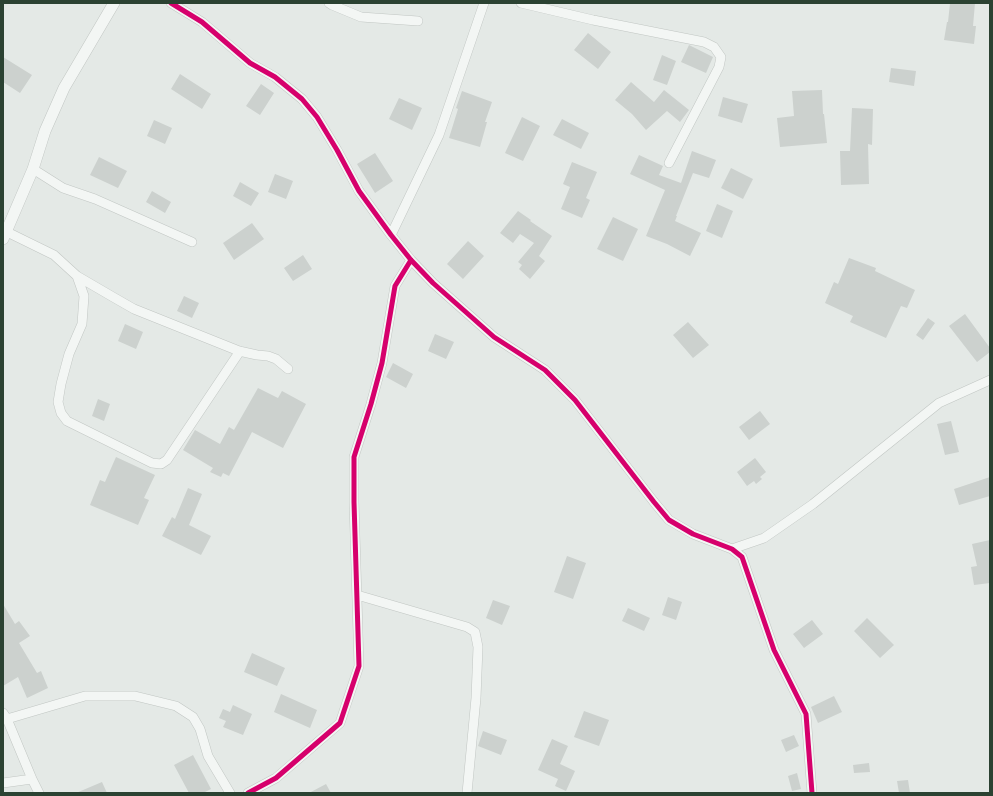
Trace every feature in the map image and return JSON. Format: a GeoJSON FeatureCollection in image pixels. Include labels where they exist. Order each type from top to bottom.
{"type":"FeatureCollection","features":[{"type":"Feature","properties":{"kind":"street"},"geometry":{"type":"LineString","coordinates":[[114,3],[64,88],[45,131],[33,169],[4,234],[54,255],[77,276],[134,309],[240,352],[268,356],[276,359],[288,369]]}},
{"type":"Feature","properties":{"kind":"street"},"geometry":{"type":"LineString","coordinates":[[171,3],[202,22],[250,63],[275,77],[302,100],[317,117],[359,191],[411,260],[433,283],[494,337],[545,370],[576,400],[669,520],[693,534],[732,549],[742,557],[774,650],[806,714],[812,793]]}},
{"type":"Feature","properties":{"kind":"street"},"geometry":{"type":"LineString","coordinates":[[329,3],[361,17],[418,21]]}},
{"type":"Feature","properties":{"kind":"street"},"geometry":{"type":"LineString","coordinates":[[391,235],[439,135],[484,3]]}},
{"type":"Feature","properties":{"kind":"street"},"geometry":{"type":"LineString","coordinates":[[521,3],[593,20],[704,42],[714,47],[721,57],[719,67],[669,163]]}},
{"type":"Feature","properties":{"kind":"street"},"geometry":{"type":"LineString","coordinates":[[33,169],[64,188],[95,199],[192,242]]}},
{"type":"Feature","properties":{"kind":"street"},"geometry":{"type":"LineString","coordinates":[[248,793],[276,778],[340,723],[358,666],[354,457],[382,363],[395,286],[411,260]]}},
{"type":"Feature","properties":{"kind":"street"},"geometry":{"type":"LineString","coordinates":[[77,276],[84,296],[82,324],[69,354],[60,384],[58,402],[61,413],[67,421],[152,463],[161,464],[167,460],[240,352]]}},
{"type":"Feature","properties":{"kind":"street"},"geometry":{"type":"LineString","coordinates":[[732,549],[764,538],[813,504],[939,403],[990,380]]}},
{"type":"Feature","properties":{"kind":"street"},"geometry":{"type":"LineString","coordinates":[[356,595],[467,627],[475,632],[478,647],[476,698],[467,793]]}},
{"type":"Feature","properties":{"kind":"street"},"geometry":{"type":"LineString","coordinates":[[39,793],[5,716],[85,696],[135,696],[176,706],[193,717],[200,729],[208,756],[230,793]]}},
{"type":"Feature","properties":{"kind":"street"},"geometry":{"type":"LineString","coordinates":[[3,783],[32,779]]}},
{"type":"Feature","properties":{"kind":"building"},"geometry":{"type":"Polygon","coordinates":[[[950,3],[975,3],[973,26],[976,26],[974,44],[944,40],[950,3]]]}},
{"type":"Feature","properties":{"kind":"building"},"geometry":{"type":"Polygon","coordinates":[[[588,33],[611,52],[598,69],[574,50],[588,33]]]}},
{"type":"Feature","properties":{"kind":"building"},"geometry":{"type":"Polygon","coordinates":[[[689,45],[713,57],[706,73],[681,62],[689,45]]]}},
{"type":"Feature","properties":{"kind":"building"},"geometry":{"type":"Polygon","coordinates":[[[662,55],[676,61],[667,85],[653,80],[662,55]]]}},
{"type":"Feature","properties":{"kind":"building"},"geometry":{"type":"Polygon","coordinates":[[[3,57],[32,75],[20,93],[3,82],[3,57]]]}},
{"type":"Feature","properties":{"kind":"building"},"geometry":{"type":"Polygon","coordinates":[[[891,68],[916,71],[914,86],[889,82],[891,68]]]}},
{"type":"Feature","properties":{"kind":"building"},"geometry":{"type":"Polygon","coordinates":[[[180,74],[211,94],[202,109],[171,89],[180,74]]]}},
{"type":"Feature","properties":{"kind":"building"},"geometry":{"type":"Polygon","coordinates":[[[631,82],[654,102],[664,90],[689,110],[680,122],[667,111],[646,130],[632,114],[615,100],[631,82]]]}},
{"type":"Feature","properties":{"kind":"building"},"geometry":{"type":"Polygon","coordinates":[[[261,84],[274,93],[260,115],[246,106],[261,84]]]}},
{"type":"Feature","properties":{"kind":"building"},"geometry":{"type":"Polygon","coordinates":[[[822,90],[823,114],[827,143],[780,147],[777,118],[794,116],[792,91],[822,90]]]}},
{"type":"Feature","properties":{"kind":"building"},"geometry":{"type":"Polygon","coordinates":[[[462,91],[492,102],[485,122],[487,122],[480,147],[449,138],[458,109],[456,108],[462,91]]]}},
{"type":"Feature","properties":{"kind":"building"},"geometry":{"type":"Polygon","coordinates":[[[723,97],[748,104],[742,123],[718,116],[723,97]]]}},
{"type":"Feature","properties":{"kind":"building"},"geometry":{"type":"Polygon","coordinates":[[[399,98],[422,108],[412,130],[389,119],[399,98]]]}},
{"type":"Feature","properties":{"kind":"building"},"geometry":{"type":"Polygon","coordinates":[[[852,108],[873,109],[872,145],[868,144],[869,184],[841,185],[840,151],[850,151],[852,108]]]}},
{"type":"Feature","properties":{"kind":"building"},"geometry":{"type":"Polygon","coordinates":[[[522,117],[540,126],[523,161],[505,153],[522,117]]]}},
{"type":"Feature","properties":{"kind":"building"},"geometry":{"type":"Polygon","coordinates":[[[562,119],[589,133],[581,149],[553,135],[562,119]]]}},
{"type":"Feature","properties":{"kind":"building"},"geometry":{"type":"Polygon","coordinates":[[[154,120],[172,128],[165,144],[147,136],[154,120]]]}},
{"type":"Feature","properties":{"kind":"building"},"geometry":{"type":"Polygon","coordinates":[[[692,151],[716,160],[709,178],[693,173],[676,216],[675,221],[701,233],[690,256],[667,244],[646,236],[665,190],[630,174],[639,155],[663,166],[659,175],[681,183],[692,151]]]}},
{"type":"Feature","properties":{"kind":"building"},"geometry":{"type":"Polygon","coordinates":[[[375,153],[393,181],[375,193],[357,164],[375,153]]]}},
{"type":"Feature","properties":{"kind":"building"},"geometry":{"type":"Polygon","coordinates":[[[99,157],[127,171],[118,188],[90,175],[99,157]]]}},
{"type":"Feature","properties":{"kind":"building"},"geometry":{"type":"Polygon","coordinates":[[[572,162],[597,172],[586,198],[590,200],[582,218],[561,209],[570,187],[563,184],[572,162]]]}},
{"type":"Feature","properties":{"kind":"building"},"geometry":{"type":"Polygon","coordinates":[[[731,168],[753,179],[743,199],[721,188],[731,168]]]}},
{"type":"Feature","properties":{"kind":"building"},"geometry":{"type":"Polygon","coordinates":[[[275,174],[293,181],[286,199],[268,192],[275,174]]]}},
{"type":"Feature","properties":{"kind":"building"},"geometry":{"type":"Polygon","coordinates":[[[240,182],[259,193],[251,206],[233,196],[240,182]]]}},
{"type":"Feature","properties":{"kind":"building"},"geometry":{"type":"Polygon","coordinates":[[[152,191],[171,202],[165,213],[146,202],[152,191]]]}},
{"type":"Feature","properties":{"kind":"building"},"geometry":{"type":"Polygon","coordinates":[[[717,204],[733,211],[722,238],[706,231],[717,204]]]}},
{"type":"Feature","properties":{"kind":"building"},"geometry":{"type":"Polygon","coordinates":[[[518,211],[552,236],[539,256],[545,261],[530,279],[519,269],[522,265],[518,262],[534,243],[520,234],[513,243],[500,233],[518,211]]]}},
{"type":"Feature","properties":{"kind":"building"},"geometry":{"type":"Polygon","coordinates":[[[613,217],[638,229],[623,261],[597,249],[613,217]]]}},
{"type":"Feature","properties":{"kind":"building"},"geometry":{"type":"Polygon","coordinates":[[[252,223],[264,239],[234,260],[223,243],[252,223]]]}},
{"type":"Feature","properties":{"kind":"building"},"geometry":{"type":"Polygon","coordinates":[[[468,241],[484,256],[463,279],[447,264],[468,241]]]}},
{"type":"Feature","properties":{"kind":"building"},"geometry":{"type":"Polygon","coordinates":[[[303,255],[312,269],[293,281],[284,268],[303,255]]]}},
{"type":"Feature","properties":{"kind":"building"},"geometry":{"type":"Polygon","coordinates":[[[849,258],[876,268],[875,271],[915,290],[907,308],[901,306],[886,338],[850,322],[853,316],[825,303],[834,282],[838,284],[849,258]]]}},
{"type":"Feature","properties":{"kind":"building"},"geometry":{"type":"Polygon","coordinates":[[[184,296],[199,303],[192,318],[177,311],[184,296]]]}},
{"type":"Feature","properties":{"kind":"building"},"geometry":{"type":"Polygon","coordinates":[[[965,314],[990,348],[990,352],[977,362],[949,326],[965,314]]]}},
{"type":"Feature","properties":{"kind":"building"},"geometry":{"type":"Polygon","coordinates":[[[928,318],[935,323],[923,340],[916,335],[928,318]]]}},
{"type":"Feature","properties":{"kind":"building"},"geometry":{"type":"Polygon","coordinates":[[[688,322],[709,345],[693,358],[673,335],[688,322]]]}},
{"type":"Feature","properties":{"kind":"building"},"geometry":{"type":"Polygon","coordinates":[[[125,324],[143,332],[136,349],[118,341],[125,324]]]}},
{"type":"Feature","properties":{"kind":"building"},"geometry":{"type":"Polygon","coordinates":[[[435,334],[454,342],[446,359],[428,351],[435,334]]]}},
{"type":"Feature","properties":{"kind":"building"},"geometry":{"type":"Polygon","coordinates":[[[393,363],[413,374],[406,388],[386,377],[393,363]]]}},
{"type":"Feature","properties":{"kind":"building"},"geometry":{"type":"Polygon","coordinates":[[[258,388],[278,398],[282,391],[306,404],[283,448],[252,432],[229,476],[223,473],[221,477],[210,472],[213,468],[183,450],[195,430],[220,444],[229,427],[234,430],[258,388]]]}},
{"type":"Feature","properties":{"kind":"building"},"geometry":{"type":"Polygon","coordinates":[[[98,399],[110,404],[104,421],[92,416],[98,399]]]}},
{"type":"Feature","properties":{"kind":"building"},"geometry":{"type":"Polygon","coordinates":[[[760,411],[770,424],[749,440],[739,427],[760,411]]]}},
{"type":"Feature","properties":{"kind":"building"},"geometry":{"type":"Polygon","coordinates":[[[951,421],[959,452],[945,455],[937,424],[951,421]]]}},
{"type":"Feature","properties":{"kind":"building"},"geometry":{"type":"Polygon","coordinates":[[[116,457],[155,475],[144,498],[149,500],[138,525],[90,505],[100,480],[105,482],[116,457]]]}},
{"type":"Feature","properties":{"kind":"building"},"geometry":{"type":"Polygon","coordinates":[[[755,458],[766,472],[760,477],[762,479],[756,484],[754,481],[747,486],[737,472],[755,458]]]}},
{"type":"Feature","properties":{"kind":"building"},"geometry":{"type":"Polygon","coordinates":[[[990,477],[990,496],[959,505],[954,489],[990,477]]]}},
{"type":"Feature","properties":{"kind":"building"},"geometry":{"type":"Polygon","coordinates":[[[188,488],[202,494],[189,525],[211,536],[201,555],[162,536],[172,517],[175,519],[188,488]]]}},
{"type":"Feature","properties":{"kind":"building"},"geometry":{"type":"Polygon","coordinates":[[[990,540],[990,583],[974,585],[971,567],[977,566],[972,544],[990,540]]]}},
{"type":"Feature","properties":{"kind":"building"},"geometry":{"type":"Polygon","coordinates":[[[567,556],[586,563],[573,599],[554,592],[567,556]]]}},
{"type":"Feature","properties":{"kind":"building"},"geometry":{"type":"Polygon","coordinates":[[[668,597],[682,602],[676,620],[662,615],[668,597]]]}},
{"type":"Feature","properties":{"kind":"building"},"geometry":{"type":"Polygon","coordinates":[[[493,600],[510,606],[502,625],[486,618],[493,600]]]}},
{"type":"Feature","properties":{"kind":"building"},"geometry":{"type":"Polygon","coordinates":[[[3,604],[15,624],[19,621],[30,636],[19,643],[37,673],[41,671],[48,688],[27,698],[18,677],[3,686],[3,604]]]}},
{"type":"Feature","properties":{"kind":"building"},"geometry":{"type":"Polygon","coordinates":[[[628,608],[650,618],[644,631],[622,621],[628,608]]]}},
{"type":"Feature","properties":{"kind":"building"},"geometry":{"type":"Polygon","coordinates":[[[867,618],[894,645],[880,658],[854,631],[867,618]]]}},
{"type":"Feature","properties":{"kind":"building"},"geometry":{"type":"Polygon","coordinates":[[[812,620],[823,634],[804,648],[793,634],[812,620]]]}},
{"type":"Feature","properties":{"kind":"building"},"geometry":{"type":"Polygon","coordinates":[[[252,653],[285,668],[277,686],[244,672],[252,653]]]}},
{"type":"Feature","properties":{"kind":"building"},"geometry":{"type":"Polygon","coordinates":[[[281,694],[317,710],[310,728],[274,712],[281,694]]]}},
{"type":"Feature","properties":{"kind":"building"},"geometry":{"type":"Polygon","coordinates":[[[834,696],[842,712],[818,723],[811,707],[834,696]]]}},
{"type":"Feature","properties":{"kind":"building"},"geometry":{"type":"Polygon","coordinates":[[[233,705],[252,714],[243,735],[223,727],[226,721],[219,718],[223,709],[230,712],[233,705]]]}},
{"type":"Feature","properties":{"kind":"building"},"geometry":{"type":"Polygon","coordinates":[[[584,711],[609,720],[599,746],[574,737],[584,711]]]}},
{"type":"Feature","properties":{"kind":"building"},"geometry":{"type":"Polygon","coordinates":[[[483,731],[507,740],[501,755],[478,746],[483,731]]]}},
{"type":"Feature","properties":{"kind":"building"},"geometry":{"type":"Polygon","coordinates":[[[794,735],[799,746],[786,752],[781,740],[794,735]]]}},
{"type":"Feature","properties":{"kind":"building"},"geometry":{"type":"Polygon","coordinates":[[[552,739],[568,746],[560,764],[575,771],[566,791],[555,786],[558,779],[538,770],[552,739]]]}},
{"type":"Feature","properties":{"kind":"building"},"geometry":{"type":"Polygon","coordinates":[[[193,755],[211,789],[203,793],[189,793],[174,765],[193,755]]]}},
{"type":"Feature","properties":{"kind":"building"},"geometry":{"type":"Polygon","coordinates":[[[869,763],[870,772],[854,773],[853,765],[869,763]]]}},
{"type":"Feature","properties":{"kind":"building"},"geometry":{"type":"Polygon","coordinates":[[[797,773],[801,789],[792,791],[788,776],[797,773]]]}},
{"type":"Feature","properties":{"kind":"building"},"geometry":{"type":"Polygon","coordinates":[[[908,780],[910,793],[899,793],[897,781],[908,780]]]}},
{"type":"Feature","properties":{"kind":"building"},"geometry":{"type":"Polygon","coordinates":[[[102,782],[107,793],[76,793],[102,782]]]}},
{"type":"Feature","properties":{"kind":"building"},"geometry":{"type":"Polygon","coordinates":[[[326,784],[331,793],[309,793],[326,784]]]}},
{"type":"Feature","properties":{"kind":"cycle path"},"geometry":{"type":"LineString","coordinates":[[171,3],[202,22],[250,63],[275,77],[302,99],[317,117],[359,191],[411,260],[433,283],[494,337],[545,370],[575,400],[669,520],[693,534],[732,549],[742,557],[774,650],[806,714],[812,793]]}},
{"type":"Feature","properties":{"kind":"cycle path"},"geometry":{"type":"LineString","coordinates":[[248,793],[276,778],[340,723],[359,666],[354,457],[382,363],[395,286],[411,260]]}}]}
